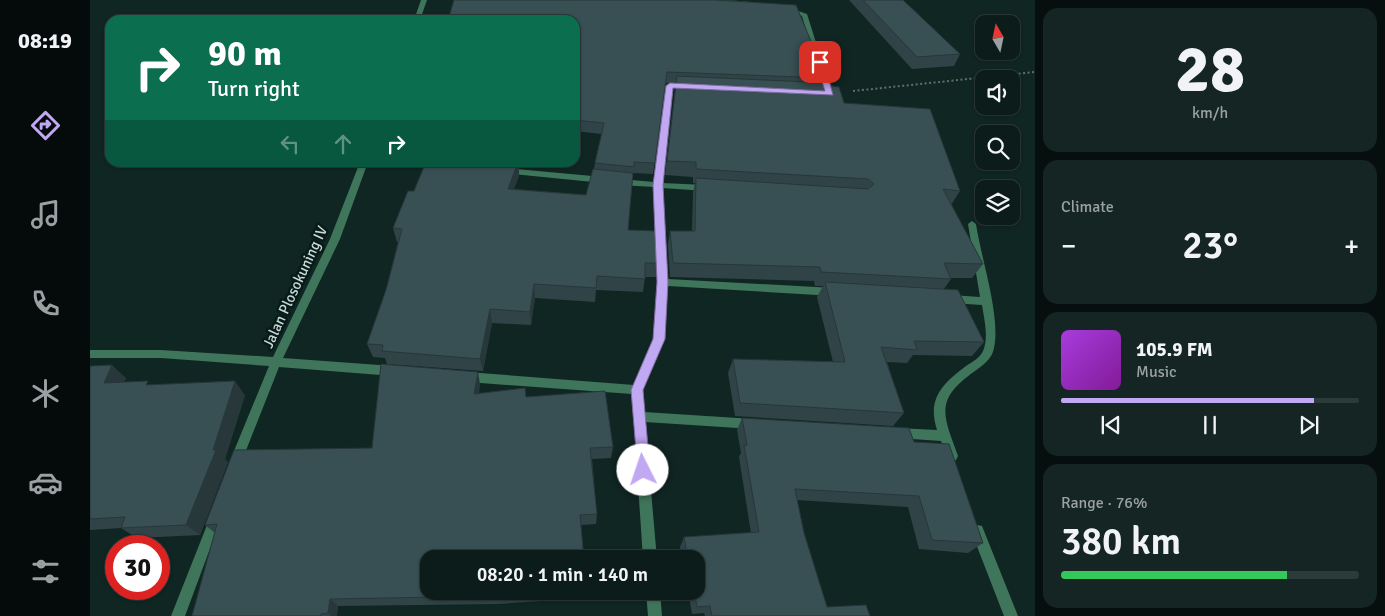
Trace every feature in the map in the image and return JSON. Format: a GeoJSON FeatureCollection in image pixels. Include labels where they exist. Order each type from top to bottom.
{"type":"FeatureCollection","features":[{"type":"Feature","properties":{"kind":"street"},"geometry":{"type":"LineString","coordinates":[[418,15],[424,0]]}},
{"type":"Feature","properties":{"kind":"street"},"geometry":{"type":"LineString","coordinates":[[693,0],[756,1],[781,3],[796,8],[805,16],[830,93],[821,93]]}},
{"type":"Feature","properties":{"kind":"street"},"geometry":{"type":"LineString","coordinates":[[649,550],[637,390],[659,339],[663,282],[658,185],[670,86],[698,87]]}},
{"type":"Feature","properties":{"kind":"street","name":"Jalan Plosokuning IV"},"geometry":{"type":"LineString","coordinates":[[90,354],[161,354],[276,362],[335,239],[362,167]]}},
{"type":"Feature","properties":{"kind":"street"},"geometry":{"type":"LineString","coordinates":[[497,170],[715,189]]}},
{"type":"Feature","properties":{"kind":"street"},"geometry":{"type":"LineString","coordinates":[[954,463],[938,418],[940,399],[950,384],[980,362],[989,349],[990,329],[973,244],[972,224]]}},
{"type":"Feature","properties":{"kind":"street"},"geometry":{"type":"LineString","coordinates":[[663,282],[848,293]]}},
{"type":"Feature","properties":{"kind":"street"},"geometry":{"type":"LineString","coordinates":[[936,298],[985,301]]}},
{"type":"Feature","properties":{"kind":"street"},"geometry":{"type":"LineString","coordinates":[[231,473],[276,362],[403,372]]}},
{"type":"Feature","properties":{"kind":"street"},"geometry":{"type":"LineString","coordinates":[[452,376],[637,390]]}},
{"type":"Feature","properties":{"kind":"street"},"geometry":{"type":"LineString","coordinates":[[639,417],[767,425]]}},
{"type":"Feature","properties":{"kind":"street"},"geometry":{"type":"LineString","coordinates":[[886,432],[945,436]]}},
{"type":"Feature","properties":{"kind":"street"},"geometry":{"type":"LineString","coordinates":[[178,616],[218,508]]}},
{"type":"Feature","properties":{"kind":"street"},"geometry":{"type":"LineString","coordinates":[[973,518],[1011,616]]}},
{"type":"Feature","properties":{"kind":"street"},"geometry":{"type":"LineString","coordinates":[[654,600],[655,616]]}},
{"type":"Feature","properties":{"kind":"path"},"geometry":{"type":"LineString","coordinates":[[830,93],[1035,72]]}},
{"type":"Feature","properties":{"kind":"building"},"geometry":{"type":"Polygon","coordinates":[[[454,0],[714,0],[796,5],[826,78],[667,72],[655,163],[634,162],[634,167],[595,163],[604,123],[580,121],[580,15],[450,15],[454,0]]]}},
{"type":"Feature","properties":{"kind":"building"},"geometry":{"type":"Polygon","coordinates":[[[863,0],[903,0],[960,54],[917,57],[863,0]]]}},
{"type":"Feature","properties":{"kind":"building"},"geometry":{"type":"Polygon","coordinates":[[[677,76],[830,83],[832,86],[839,87],[844,103],[930,109],[960,191],[943,189],[983,264],[944,263],[951,279],[821,272],[820,267],[673,263],[670,231],[695,231],[696,178],[868,189],[874,184],[868,179],[696,169],[696,162],[667,161],[677,76]]]}},
{"type":"Feature","properties":{"kind":"building"},"geometry":{"type":"Polygon","coordinates":[[[424,167],[516,167],[508,189],[586,195],[593,169],[633,173],[628,230],[657,231],[658,263],[645,263],[645,279],[597,276],[596,288],[534,284],[530,312],[490,309],[480,359],[382,351],[383,345],[367,344],[386,290],[402,229],[393,228],[408,191],[414,191],[424,167]]]}},
{"type":"Feature","properties":{"kind":"building"},"geometry":{"type":"Polygon","coordinates":[[[825,282],[958,290],[984,342],[914,341],[917,350],[881,347],[904,413],[740,403],[733,359],[845,362],[825,282]]]}},
{"type":"Feature","properties":{"kind":"building"},"geometry":{"type":"Polygon","coordinates":[[[381,364],[478,372],[474,394],[525,388],[526,397],[605,391],[613,447],[590,448],[597,514],[580,515],[583,550],[420,550],[420,597],[330,599],[328,613],[321,614],[321,616],[192,616],[217,524],[205,525],[234,450],[372,448],[381,364]]]}},
{"type":"Feature","properties":{"kind":"building"},"geometry":{"type":"Polygon","coordinates":[[[112,365],[104,383],[148,381],[146,385],[235,381],[213,450],[216,450],[186,525],[121,528],[125,517],[90,519],[90,366],[112,365]]]}},
{"type":"Feature","properties":{"kind":"building"},"geometry":{"type":"Polygon","coordinates":[[[742,418],[909,428],[914,442],[949,444],[983,543],[932,540],[919,496],[795,489],[804,533],[827,607],[866,605],[870,616],[712,616],[710,606],[697,607],[696,600],[705,600],[705,550],[686,550],[684,537],[759,532],[744,445],[747,445],[742,418]]]}},
{"type":"Feature","properties":{"kind":"route"},"geometry":{"type":"LineString","coordinates":[[643,470],[637,390],[659,339],[663,282],[658,185],[670,86],[830,93],[820,62]]}}]}
